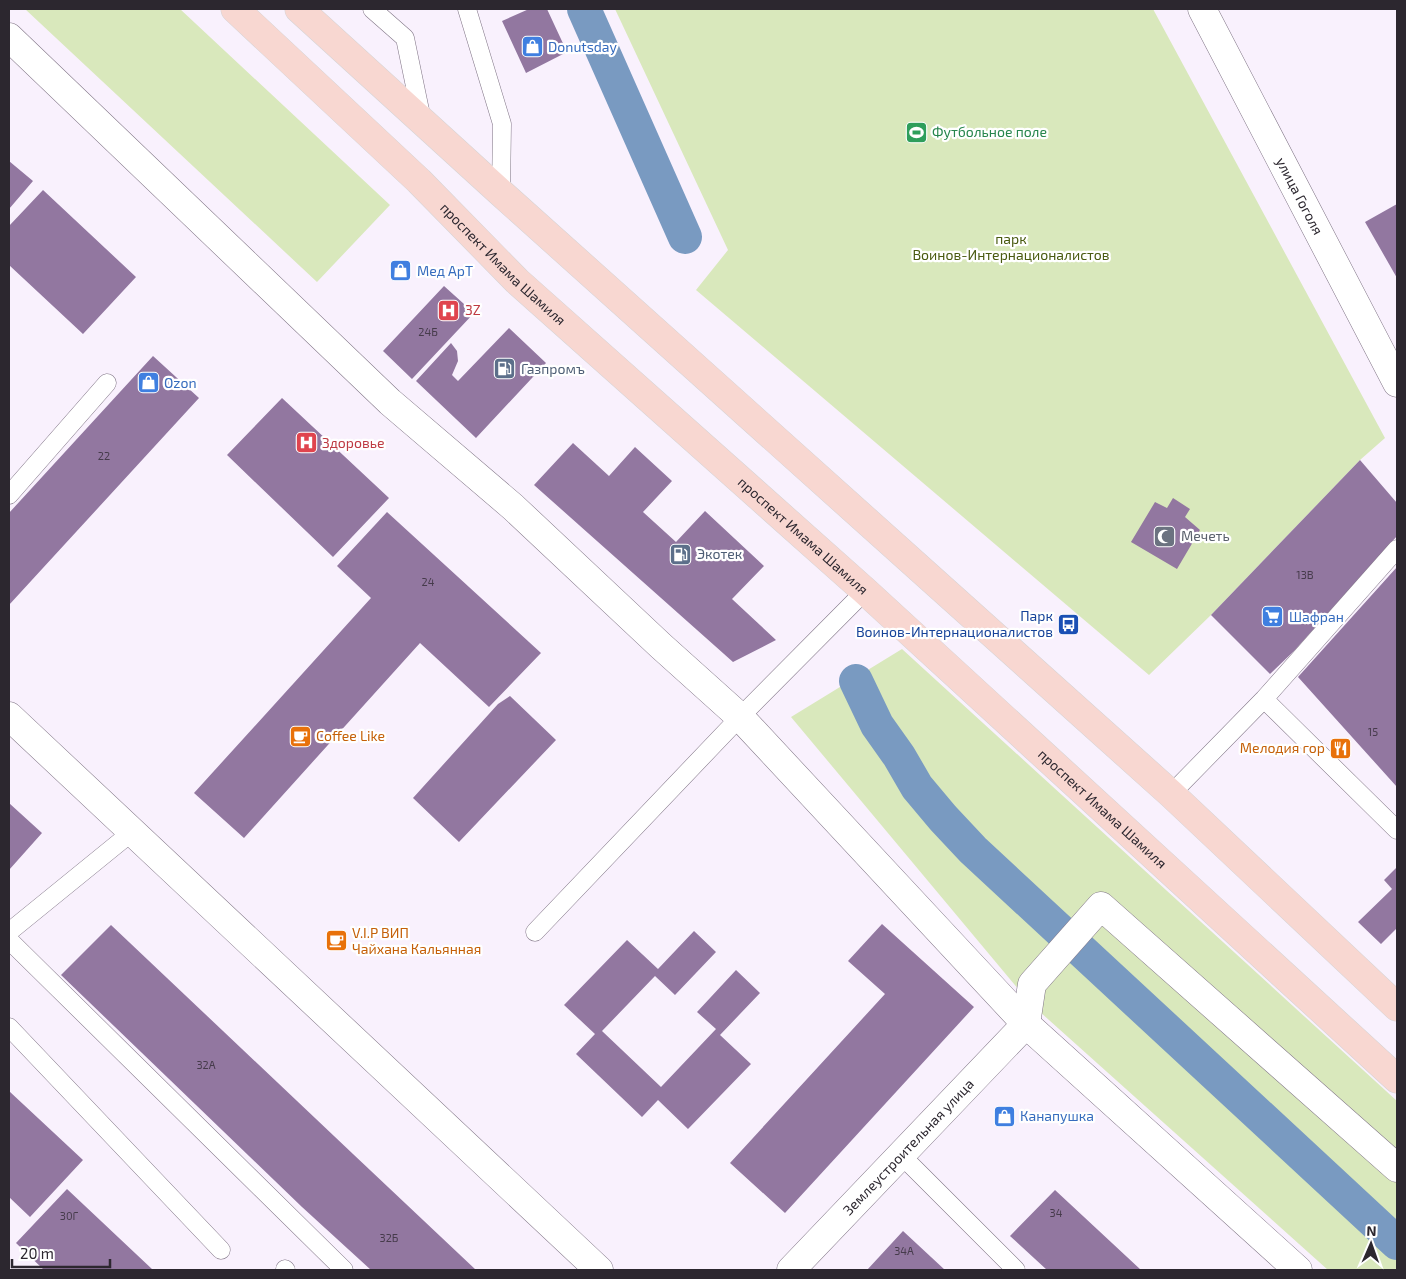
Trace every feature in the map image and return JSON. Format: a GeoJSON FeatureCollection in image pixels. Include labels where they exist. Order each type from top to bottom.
{"type":"FeatureCollection","features":[{"type":"Feature","properties":{"kind":"main road","name":"проспект Имама Шамиля"},"geometry":{"type":"LineString","coordinates":[[234,9],[420,181],[518,281],[864,591],[1397,1079]]}},
{"type":"Feature","properties":{"kind":"main road"},"geometry":{"type":"LineString","coordinates":[[299,9],[1171,794],[1397,1007]]}},
{"type":"Feature","properties":{"kind":"street","name":"улица Гоголя"},"geometry":{"type":"LineString","coordinates":[[1202,9],[1397,383]]}},
{"type":"Feature","properties":{"kind":"street"},"geometry":{"type":"LineString","coordinates":[[9,37],[390,402],[513,507],[661,646],[740,717],[1026,1024],[1298,1270]]}},
{"type":"Feature","properties":{"kind":"street"},"geometry":{"type":"LineString","coordinates":[[9,716],[599,1270]]}},
{"type":"Feature","properties":{"kind":"street"},"geometry":{"type":"LineString","coordinates":[[1026,1024],[1032,984],[1101,906],[1397,1168]]}},
{"type":"Feature","properties":{"kind":"street","name":"Землеустроительная улица"},"geometry":{"type":"LineString","coordinates":[[791,1270],[1026,1024]]}},
{"type":"Feature","properties":{"kind":"lane"},"geometry":{"type":"LineString","coordinates":[[372,9],[406,38],[422,121]]}},
{"type":"Feature","properties":{"kind":"lane"},"geometry":{"type":"LineString","coordinates":[[467,9],[502,124],[502,193]]}},
{"type":"Feature","properties":{"kind":"lane"},"geometry":{"type":"LineString","coordinates":[[9,495],[107,383]]}},
{"type":"Feature","properties":{"kind":"lane"},"geometry":{"type":"LineString","coordinates":[[1171,794],[1264,699],[1397,549]]}},
{"type":"Feature","properties":{"kind":"lane"},"geometry":{"type":"LineString","coordinates":[[535,932],[740,717],[864,591]]}},
{"type":"Feature","properties":{"kind":"lane"},"geometry":{"type":"LineString","coordinates":[[1264,699],[1397,830]]}},
{"type":"Feature","properties":{"kind":"lane"},"geometry":{"type":"LineString","coordinates":[[9,932],[132,832]]}},
{"type":"Feature","properties":{"kind":"lane"},"geometry":{"type":"LineString","coordinates":[[9,940],[344,1270]]}},
{"type":"Feature","properties":{"kind":"lane"},"geometry":{"type":"LineString","coordinates":[[9,1027],[221,1250]]}},
{"type":"Feature","properties":{"kind":"lane"},"geometry":{"type":"LineString","coordinates":[[901,1155],[1016,1270]]}},
{"type":"Feature","properties":{"kind":"green space"},"geometry":{"type":"Polygon","coordinates":[[[25,9],[180,9],[390,205],[317,282],[25,9]]]}},
{"type":"Feature","properties":{"kind":"green space","name":"парк Воинов-Интернационалистов"},"geometry":{"type":"Polygon","coordinates":[[[615,9],[1153,9],[1385,438],[1360,460],[1211,615],[1149,675],[696,290],[728,250],[615,9]]]}},
{"type":"Feature","properties":{"kind":"green space"},"geometry":{"type":"Polygon","coordinates":[[[902,649],[1397,1101],[1397,1270],[1328,1270],[1030,1003],[791,717],[902,649]]]}},
{"type":"Feature","properties":{"kind":"building"},"geometry":{"type":"Polygon","coordinates":[[[529,9],[547,9],[567,52],[526,73],[502,21],[529,9]]]}},
{"type":"Feature","properties":{"kind":"building"},"geometry":{"type":"Polygon","coordinates":[[[9,161],[33,181],[9,209],[9,161]]]}},
{"type":"Feature","properties":{"kind":"building"},"geometry":{"type":"Polygon","coordinates":[[[43,190],[136,277],[83,334],[9,265],[9,226],[43,190]]]}},
{"type":"Feature","properties":{"kind":"building"},"geometry":{"type":"Polygon","coordinates":[[[1397,204],[1397,278],[1365,222],[1397,204]]]}},
{"type":"Feature","properties":{"kind":"building"},"geometry":{"type":"Polygon","coordinates":[[[444,286],[474,313],[412,379],[383,351],[444,286]]]}},
{"type":"Feature","properties":{"kind":"building"},"geometry":{"type":"Polygon","coordinates":[[[509,328],[546,363],[476,438],[416,381],[451,343],[457,351],[458,361],[452,375],[458,381],[509,328]]]}},
{"type":"Feature","properties":{"kind":"building"},"geometry":{"type":"Polygon","coordinates":[[[153,356],[199,398],[9,605],[9,513],[153,356]]]}},
{"type":"Feature","properties":{"kind":"building"},"geometry":{"type":"Polygon","coordinates":[[[282,398],[389,498],[333,557],[227,455],[282,398]]]}},
{"type":"Feature","properties":{"kind":"building","name":"Экотек"},"geometry":{"type":"Polygon","coordinates":[[[573,443],[609,476],[635,447],[672,481],[643,512],[676,542],[705,511],[764,566],[732,599],[776,640],[733,662],[534,485],[573,443]]]}},
{"type":"Feature","properties":{"kind":"building"},"geometry":{"type":"Polygon","coordinates":[[[1360,460],[1397,503],[1397,536],[1294,651],[1270,674],[1211,615],[1360,460]]]}},
{"type":"Feature","properties":{"kind":"building","name":"Мечеть"},"geometry":{"type":"Polygon","coordinates":[[[1173,498],[1190,509],[1185,517],[1200,530],[1177,569],[1131,542],[1155,502],[1167,508],[1173,498]]]}},
{"type":"Feature","properties":{"kind":"building"},"geometry":{"type":"Polygon","coordinates":[[[387,512],[541,653],[489,707],[420,643],[244,838],[194,793],[371,598],[337,566],[387,512]]]}},
{"type":"Feature","properties":{"kind":"building"},"geometry":{"type":"Polygon","coordinates":[[[1397,567],[1397,787],[1298,677],[1397,567]]]}},
{"type":"Feature","properties":{"kind":"building"},"geometry":{"type":"Polygon","coordinates":[[[510,696],[556,740],[459,842],[413,798],[498,704],[510,696]]]}},
{"type":"Feature","properties":{"kind":"building"},"geometry":{"type":"Polygon","coordinates":[[[9,803],[42,833],[9,870],[9,803]]]}},
{"type":"Feature","properties":{"kind":"building"},"geometry":{"type":"Polygon","coordinates":[[[1397,867],[1397,928],[1381,944],[1358,922],[1392,889],[1384,880],[1397,867]]]}},
{"type":"Feature","properties":{"kind":"building"},"geometry":{"type":"Polygon","coordinates":[[[882,924],[974,1007],[785,1213],[730,1163],[885,994],[848,961],[882,924]]]}},
{"type":"Feature","properties":{"kind":"building"},"geometry":{"type":"Polygon","coordinates":[[[111,925],[476,1270],[371,1270],[302,1207],[61,975],[111,925]]]}},
{"type":"Feature","properties":{"kind":"building"},"geometry":{"type":"Polygon","coordinates":[[[694,931],[716,952],[675,995],[655,976],[602,1031],[661,1087],[716,1029],[697,1012],[736,970],[760,993],[720,1035],[751,1064],[688,1129],[658,1100],[642,1117],[576,1054],[595,1034],[564,1005],[627,940],[658,969],[694,931]]]}},
{"type":"Feature","properties":{"kind":"building"},"geometry":{"type":"Polygon","coordinates":[[[9,1091],[83,1160],[30,1217],[9,1197],[9,1091]]]}},
{"type":"Feature","properties":{"kind":"building"},"geometry":{"type":"Polygon","coordinates":[[[67,1189],[153,1270],[44,1270],[16,1243],[67,1189]]]}},
{"type":"Feature","properties":{"kind":"building"},"geometry":{"type":"Polygon","coordinates":[[[1055,1190],[1141,1270],[1047,1270],[1010,1236],[1055,1190]]]}},
{"type":"Feature","properties":{"kind":"building"},"geometry":{"type":"Polygon","coordinates":[[[903,1231],[945,1270],[867,1270],[903,1231]]]}},
{"type":"Feature","properties":{"kind":"waterway"},"geometry":{"type":"LineString","coordinates":[[584,9],[685,237]]}},
{"type":"Feature","properties":{"kind":"waterway"},"geometry":{"type":"LineString","coordinates":[[856,681],[877,725],[899,756],[917,787],[973,850],[1397,1243]]}},
{"type":"Feature","properties":{"kind":"place","name":"Donutsday"},"geometry":{"type":"Point","coordinates":[532,47]}},
{"type":"Feature","properties":{"kind":"place","name":"Футбольное поле"},"geometry":{"type":"Point","coordinates":[916,132]}},
{"type":"Feature","properties":{"kind":"place","name":"Мед АрТ"},"geometry":{"type":"Point","coordinates":[401,271]}},
{"type":"Feature","properties":{"kind":"place","name":"3Z"},"geometry":{"type":"Point","coordinates":[449,310]}},
{"type":"Feature","properties":{"kind":"place","name":"Газпромъ"},"geometry":{"type":"Point","coordinates":[505,369]}},
{"type":"Feature","properties":{"kind":"place","name":"Ozon"},"geometry":{"type":"Point","coordinates":[148,383]}},
{"type":"Feature","properties":{"kind":"place","name":"Здоровье"},"geometry":{"type":"Point","coordinates":[306,443]}},
{"type":"Feature","properties":{"kind":"place","name":"Мечеть"},"geometry":{"type":"Point","coordinates":[1165,536]}},
{"type":"Feature","properties":{"kind":"place","name":"Экотек"},"geometry":{"type":"Point","coordinates":[681,554]}},
{"type":"Feature","properties":{"kind":"place","name":"Шафран"},"geometry":{"type":"Point","coordinates":[1273,617]}},
{"type":"Feature","properties":{"kind":"place","name":"Парк Воинов-Интернационалистов"},"geometry":{"type":"Point","coordinates":[1069,624]}},
{"type":"Feature","properties":{"kind":"place","name":"Coffee Like"},"geometry":{"type":"Point","coordinates":[300,736]}},
{"type":"Feature","properties":{"kind":"place","name":"Мелодия гор"},"geometry":{"type":"Point","coordinates":[1341,748]}},
{"type":"Feature","properties":{"kind":"place","name":"V.I.P ВИП Чайхана Кальянная"},"geometry":{"type":"Point","coordinates":[336,941]}},
{"type":"Feature","properties":{"kind":"place","name":"Канапушка"},"geometry":{"type":"Point","coordinates":[1004,1116]}}]}
